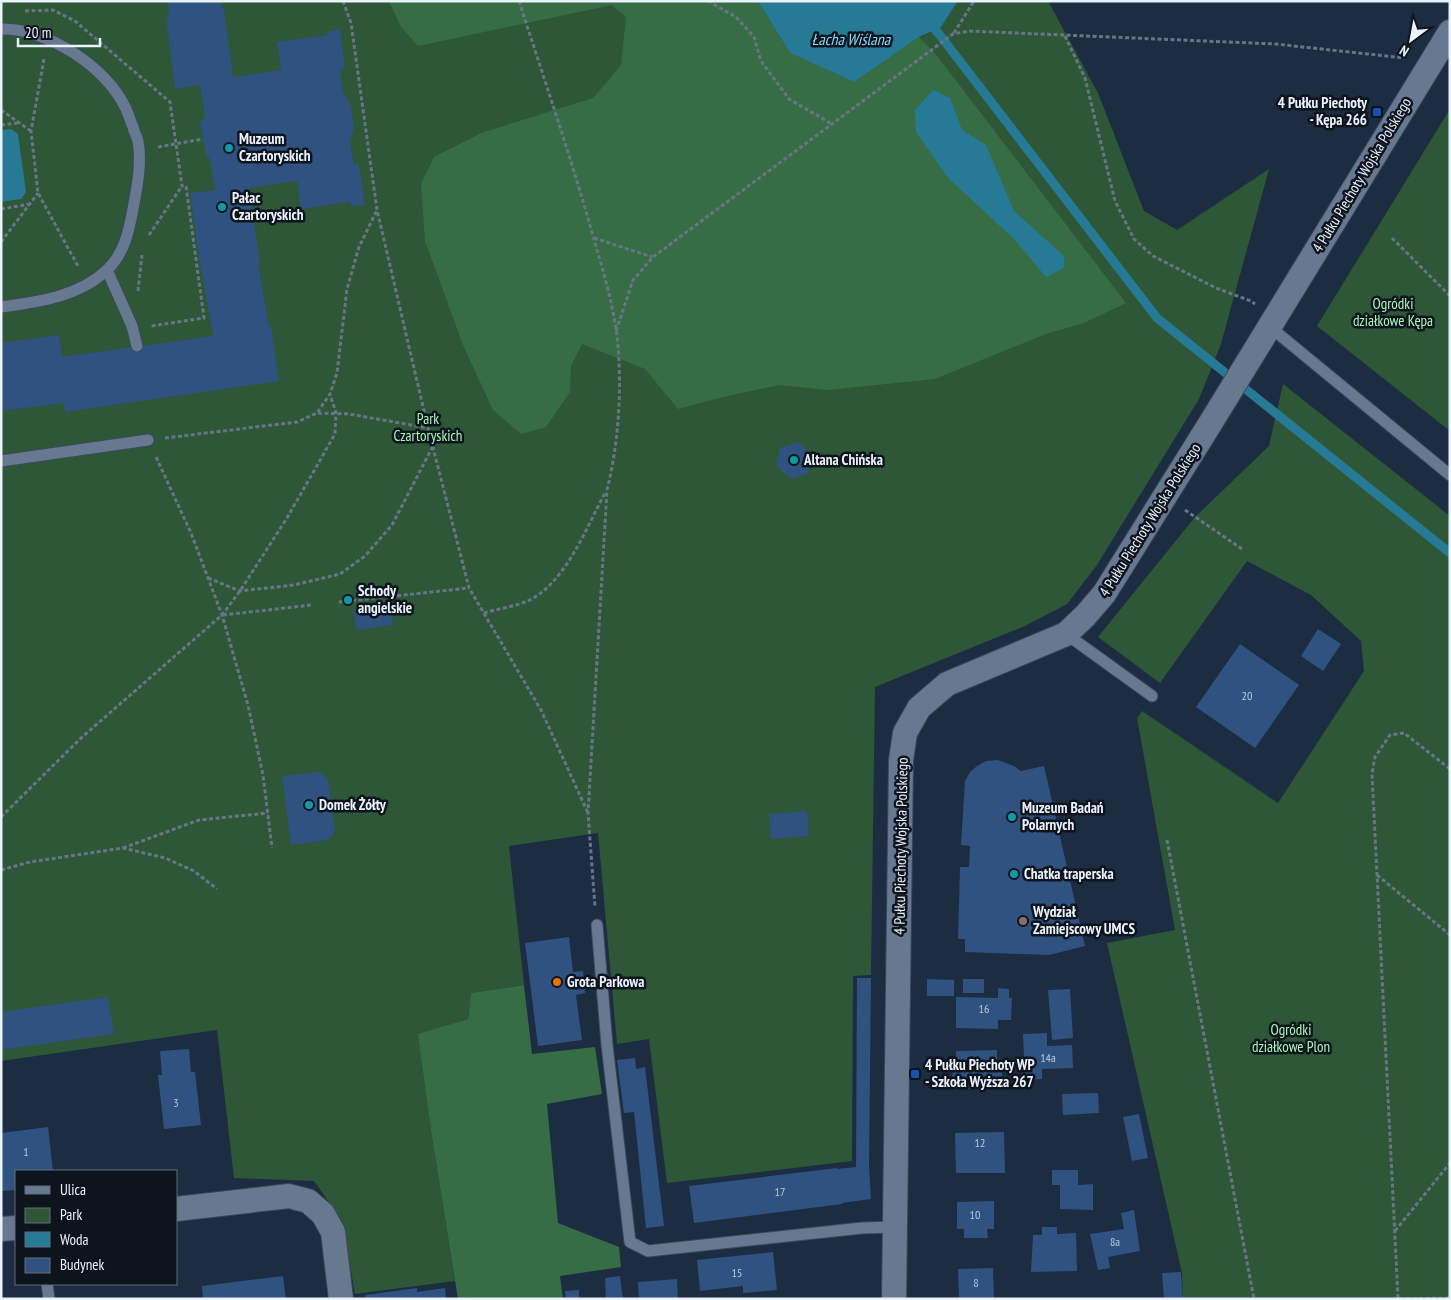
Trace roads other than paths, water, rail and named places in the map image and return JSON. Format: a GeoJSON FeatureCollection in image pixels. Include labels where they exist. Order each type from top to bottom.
{"type":"FeatureCollection","features":[{"type":"Feature","properties":{"kind":"street","name":"4 Pułku Piechoty Wojska Polskiego"},"geometry":{"type":"LineString","coordinates":[[894,1299],[901,760],[905,733],[919,708],[947,684],[1066,634],[1104,594],[1256,350],[1450,32]]}},
{"type":"Feature","properties":{"kind":"street"},"geometry":{"type":"LineString","coordinates":[[178,1209],[289,1196],[308,1201],[323,1214],[333,1232],[341,1299]]}},
{"type":"Feature","properties":{"kind":"street"},"geometry":{"type":"LineString","coordinates":[[1,1230],[15,1228]]}},
{"type":"Feature","properties":{"kind":"lane"},"geometry":{"type":"LineString","coordinates":[[1,29],[12,28],[48,38],[76,54],[105,79],[126,108],[138,141],[138,180],[128,234],[118,258],[107,270],[88,284],[64,296],[1,308]]}},
{"type":"Feature","properties":{"kind":"lane"},"geometry":{"type":"LineString","coordinates":[[107,270],[132,326],[137,346]]}},
{"type":"Feature","properties":{"kind":"lane"},"geometry":{"type":"LineString","coordinates":[[1272,323],[1450,476]]}},
{"type":"Feature","properties":{"kind":"lane"},"geometry":{"type":"LineString","coordinates":[[1,461],[148,440]]}},
{"type":"Feature","properties":{"kind":"lane"},"geometry":{"type":"LineString","coordinates":[[1066,634],[1152,696]]}},
{"type":"Feature","properties":{"kind":"lane"},"geometry":{"type":"LineString","coordinates":[[597,925],[607,1045],[630,1242],[648,1251],[862,1228],[895,1227]]}},
{"type":"Feature","properties":{"kind":"lane"},"geometry":{"type":"LineString","coordinates":[[47,1285],[49,1299]]}},
{"type":"Feature","properties":{"kind":"water","name":"Łacha Wiślana"},"geometry":{"type":"Polygon","coordinates":[[[758,1],[958,1],[941,27],[919,37],[854,82],[790,53],[758,1]]]}},
{"type":"Feature","properties":{"kind":"water"},"geometry":{"type":"Polygon","coordinates":[[[933,90],[950,98],[962,130],[986,145],[1014,211],[1064,256],[1064,268],[1046,277],[1014,239],[948,178],[916,132],[915,110],[933,90]]]}},
{"type":"Feature","properties":{"kind":"water"},"geometry":{"type":"Polygon","coordinates":[[[11,129],[18,134],[26,192],[21,199],[1,202],[1,130],[11,129]]]}},
{"type":"Feature","properties":{"kind":"waterway"},"geometry":{"type":"LineString","coordinates":[[929,21],[1157,318],[1450,553]]}},
{"type":"Feature","properties":{"kind":"place","name":"4 Pułku Piechoty - Kępa 266"},"geometry":{"type":"Point","coordinates":[1377,112]}},
{"type":"Feature","properties":{"kind":"place","name":"Muzeum Czartoryskich"},"geometry":{"type":"Point","coordinates":[229,148]}},
{"type":"Feature","properties":{"kind":"place","name":"Pałac Czartoryskich"},"geometry":{"type":"Point","coordinates":[222,207]}},
{"type":"Feature","properties":{"kind":"place","name":"Altana Chińska"},"geometry":{"type":"Point","coordinates":[794,460]}},
{"type":"Feature","properties":{"kind":"place","name":"Schody angielskie"},"geometry":{"type":"Point","coordinates":[348,600]}},
{"type":"Feature","properties":{"kind":"place","name":"Domek Żółty"},"geometry":{"type":"Point","coordinates":[309,805]}},
{"type":"Feature","properties":{"kind":"place","name":"Muzeum Badań Polarnych"},"geometry":{"type":"Point","coordinates":[1012,817]}},
{"type":"Feature","properties":{"kind":"place","name":"Chatka traperska"},"geometry":{"type":"Point","coordinates":[1014,874]}},
{"type":"Feature","properties":{"kind":"place","name":"Wydział Zamiejscowy UMCS"},"geometry":{"type":"Point","coordinates":[1023,921]}},
{"type":"Feature","properties":{"kind":"place","name":"Grota Parkowa"},"geometry":{"type":"Point","coordinates":[557,982]}},
{"type":"Feature","properties":{"kind":"place","name":"4 Pułku Piechoty WP - Szkoła Wyższa 267"},"geometry":{"type":"Point","coordinates":[915,1074]}},
{"type":"Feature","properties":{"kind":"park label","name":"Ogródki działkowe Kępa"},"geometry":{"type":"Point","coordinates":[1393,312]}},
{"type":"Feature","properties":{"kind":"park label","name":"Park Czartoryskich"},"geometry":{"type":"Point","coordinates":[428,428]}},
{"type":"Feature","properties":{"kind":"park label","name":"Ogródki działkowe Plon"},"geometry":{"type":"Point","coordinates":[1291,1038]}}]}
